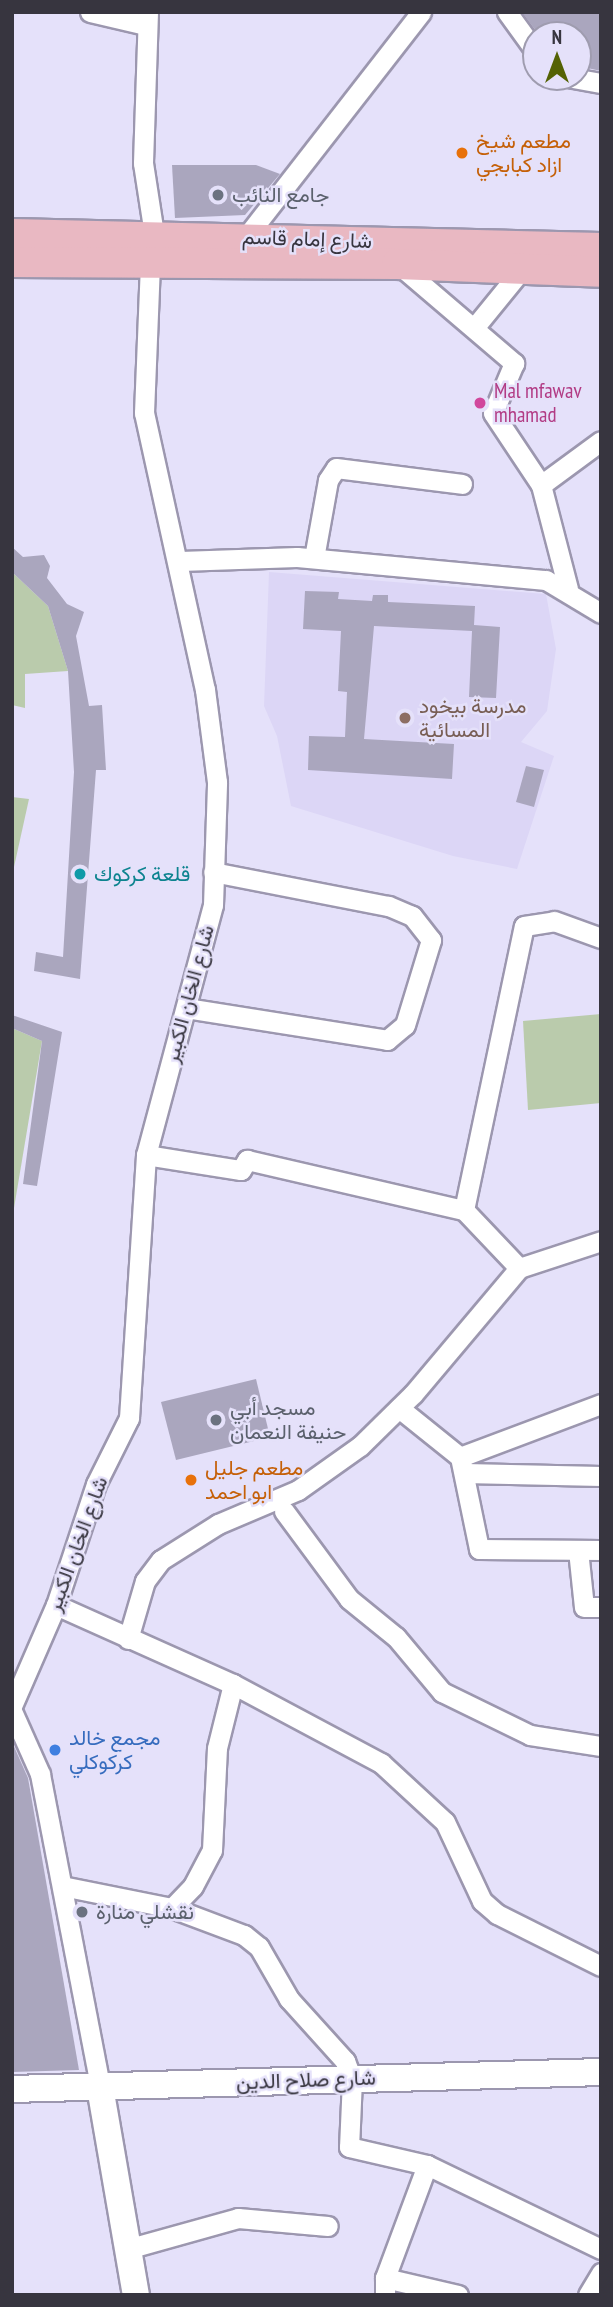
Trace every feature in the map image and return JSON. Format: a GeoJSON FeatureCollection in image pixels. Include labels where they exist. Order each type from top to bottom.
{"type":"FeatureCollection","features":[{"type":"Feature","properties":{"kind":"main road","name":"شارع إمام قاسم"},"geometry":{"type":"LineString","coordinates":[[12,233],[152,249],[397,264],[601,272]]}},
{"type":"Feature","properties":{"kind":"main road","name":"شارع إمام قاسم"},"geometry":{"type":"LineString","coordinates":[[12,262],[246,237],[601,248]]}},
{"type":"Feature","properties":{"kind":"street"},"geometry":{"type":"LineString","coordinates":[[90,12],[147,19]]}},
{"type":"Feature","properties":{"kind":"street"},"geometry":{"type":"LineString","coordinates":[[397,36],[398,12]]}},
{"type":"Feature","properties":{"kind":"street"},"geometry":{"type":"LineString","coordinates":[[246,237],[397,36],[421,12]]}},
{"type":"Feature","properties":{"kind":"street"},"geometry":{"type":"LineString","coordinates":[[507,12],[522,33]]}},
{"type":"Feature","properties":{"kind":"street","name":"شارع الخان الكبير"},"geometry":{"type":"LineString","coordinates":[[12,1708],[56,1605],[96,1485],[129,1418],[146,1156],[213,905],[217,782],[180,561],[144,413],[152,249],[143,163],[147,19]]}},
{"type":"Feature","properties":{"kind":"street"},"geometry":{"type":"LineString","coordinates":[[397,264],[514,363],[494,413],[541,485],[568,589]]}},
{"type":"Feature","properties":{"kind":"street"},"geometry":{"type":"LineString","coordinates":[[474,328],[523,268]]}},
{"type":"Feature","properties":{"kind":"street"},"geometry":{"type":"LineString","coordinates":[[541,485],[601,441]]}},
{"type":"Feature","properties":{"kind":"street"},"geometry":{"type":"LineString","coordinates":[[314,558],[328,480],[336,468],[462,484]]}},
{"type":"Feature","properties":{"kind":"street"},"geometry":{"type":"LineString","coordinates":[[180,561],[314,558],[546,580],[568,589],[601,613]]}},
{"type":"Feature","properties":{"kind":"street"},"geometry":{"type":"LineString","coordinates":[[186,1008],[387,1040],[405,1025],[431,940],[412,916],[388,906],[213,872]]}},
{"type":"Feature","properties":{"kind":"street"},"geometry":{"type":"LineString","coordinates":[[464,1210],[524,926],[554,922],[601,937]]}},
{"type":"Feature","properties":{"kind":"street"},"geometry":{"type":"LineString","coordinates":[[146,1156],[241,1170],[247,1160],[464,1210],[519,1268]]}},
{"type":"Feature","properties":{"kind":"street"},"geometry":{"type":"LineString","coordinates":[[128,1639],[145,1581],[161,1560],[218,1524],[299,1490],[360,1446],[398,1408],[519,1268],[601,1241]]}},
{"type":"Feature","properties":{"kind":"street"},"geometry":{"type":"LineString","coordinates":[[462,1465],[601,1404]]}},
{"type":"Feature","properties":{"kind":"street"},"geometry":{"type":"LineString","coordinates":[[398,1408],[462,1465],[479,1549],[601,1550]]}},
{"type":"Feature","properties":{"kind":"street"},"geometry":{"type":"LineString","coordinates":[[462,1465],[601,1476]]}},
{"type":"Feature","properties":{"kind":"street"},"geometry":{"type":"LineString","coordinates":[[284,1511],[349,1599],[396,1637],[442,1692],[530,1735],[601,1746]]}},
{"type":"Feature","properties":{"kind":"street"},"geometry":{"type":"LineString","coordinates":[[578,1550],[584,1608],[601,1607]]}},
{"type":"Feature","properties":{"kind":"street"},"geometry":{"type":"LineString","coordinates":[[56,1605],[233,1684],[381,1763],[408,1783],[445,1822],[482,1901],[497,1914],[601,1966]]}},
{"type":"Feature","properties":{"kind":"street"},"geometry":{"type":"LineString","coordinates":[[172,1908],[193,1886],[212,1850],[217,1748],[233,1684]]}},
{"type":"Feature","properties":{"kind":"street"},"geometry":{"type":"LineString","coordinates":[[12,1708],[40,1774],[100,2087],[136,2295]]}},
{"type":"Feature","properties":{"kind":"street"},"geometry":{"type":"LineString","coordinates":[[62,1886],[172,1908],[244,1934],[258,1947],[289,1999],[334,2044],[352,2079],[349,2147],[427,2165],[601,2249]]}},
{"type":"Feature","properties":{"kind":"street","name":"شارع صلاح الدين"},"geometry":{"type":"LineString","coordinates":[[12,2089],[601,2072]]}},
{"type":"Feature","properties":{"kind":"street"},"geometry":{"type":"LineString","coordinates":[[427,2165],[385,2287],[458,2295]]}},
{"type":"Feature","properties":{"kind":"street"},"geometry":{"type":"LineString","coordinates":[[127,2249],[238,2218],[328,2226]]}},
{"type":"Feature","properties":{"kind":"street"},"geometry":{"type":"LineString","coordinates":[[588,2295],[601,2273]]}},
{"type":"Feature","properties":{"kind":"shaded area","name":"مدرسة بيخود المسائية"},"geometry":{"type":"Polygon","coordinates":[[[269,572],[546,594],[556,649],[547,711],[521,742],[554,756],[517,869],[453,856],[291,806],[277,736],[264,706],[269,572]]]}},
{"type":"Feature","properties":{"kind":"green space"},"geometry":{"type":"Polygon","coordinates":[[[12,572],[48,606],[68,671],[25,674],[25,708],[12,705],[12,572]]]}},
{"type":"Feature","properties":{"kind":"green space"},"geometry":{"type":"Polygon","coordinates":[[[12,797],[29,799],[12,876],[12,797]]]}},
{"type":"Feature","properties":{"kind":"green space"},"geometry":{"type":"Polygon","coordinates":[[[601,1014],[601,1103],[528,1110],[523,1021],[601,1014]]]}},
{"type":"Feature","properties":{"kind":"green space"},"geometry":{"type":"Polygon","coordinates":[[[12,1028],[42,1041],[12,1220],[12,1028]]]}},
{"type":"Feature","properties":{"kind":"building"},"geometry":{"type":"Polygon","coordinates":[[[522,12],[601,12],[601,71],[592,69],[592,21],[529,21],[522,12]]]}},
{"type":"Feature","properties":{"kind":"building","name":"جامع النائب"},"geometry":{"type":"Polygon","coordinates":[[[172,165],[256,165],[280,174],[245,215],[175,218],[172,165]]]}},
{"type":"Feature","properties":{"kind":"building"},"geometry":{"type":"Polygon","coordinates":[[[12,547],[23,557],[44,555],[50,566],[47,578],[67,604],[84,612],[76,636],[89,706],[102,705],[106,770],[96,770],[80,979],[34,971],[36,952],[63,957],[74,772],[68,671],[48,606],[12,572],[12,547]]]}},
{"type":"Feature","properties":{"kind":"building"},"geometry":{"type":"Polygon","coordinates":[[[305,591],[339,592],[338,599],[372,601],[373,595],[388,595],[388,602],[475,606],[474,625],[500,627],[496,698],[469,697],[472,631],[374,626],[364,739],[454,744],[452,779],[308,770],[309,736],[345,737],[347,692],[338,691],[341,631],[303,629],[305,591]]]}},
{"type":"Feature","properties":{"kind":"building"},"geometry":{"type":"Polygon","coordinates":[[[526,766],[544,770],[534,807],[516,802],[526,766]]]}},
{"type":"Feature","properties":{"kind":"building"},"geometry":{"type":"Polygon","coordinates":[[[12,1015],[62,1032],[37,1186],[23,1184],[42,1041],[12,1028],[12,1015]]]}},
{"type":"Feature","properties":{"kind":"building","name":"مسجد أبي حنيفة النعمان"},"geometry":{"type":"Polygon","coordinates":[[[256,1379],[270,1437],[176,1460],[161,1402],[256,1379]]]}},
{"type":"Feature","properties":{"kind":"building"},"geometry":{"type":"Polygon","coordinates":[[[12,1742],[28,1778],[79,2070],[12,2072],[12,1742]]]}},
{"type":"Feature","properties":{"kind":"place","name":"مطعم شيخ ازاد كبابجي"},"geometry":{"type":"Point","coordinates":[462,153]}},
{"type":"Feature","properties":{"kind":"place","name":"جامع النائب"},"geometry":{"type":"Point","coordinates":[218,195]}},
{"type":"Feature","properties":{"kind":"place","name":"Mal mfawav mhamad"},"geometry":{"type":"Point","coordinates":[480,403]}},
{"type":"Feature","properties":{"kind":"place","name":"مدرسة بيخود المسائية"},"geometry":{"type":"Point","coordinates":[405,718]}},
{"type":"Feature","properties":{"kind":"place","name":"قلعة كركوك"},"geometry":{"type":"Point","coordinates":[80,874]}},
{"type":"Feature","properties":{"kind":"place","name":"مسجد أبي حنيفة النعمان"},"geometry":{"type":"Point","coordinates":[216,1420]}},
{"type":"Feature","properties":{"kind":"place","name":"مطعم جليل ابو احمد"},"geometry":{"type":"Point","coordinates":[191,1480]}},
{"type":"Feature","properties":{"kind":"place","name":"مجمع خالد كركوكلي"},"geometry":{"type":"Point","coordinates":[55,1750]}},
{"type":"Feature","properties":{"kind":"place","name":"نقشلي منارة"},"geometry":{"type":"Point","coordinates":[82,1912]}}]}
